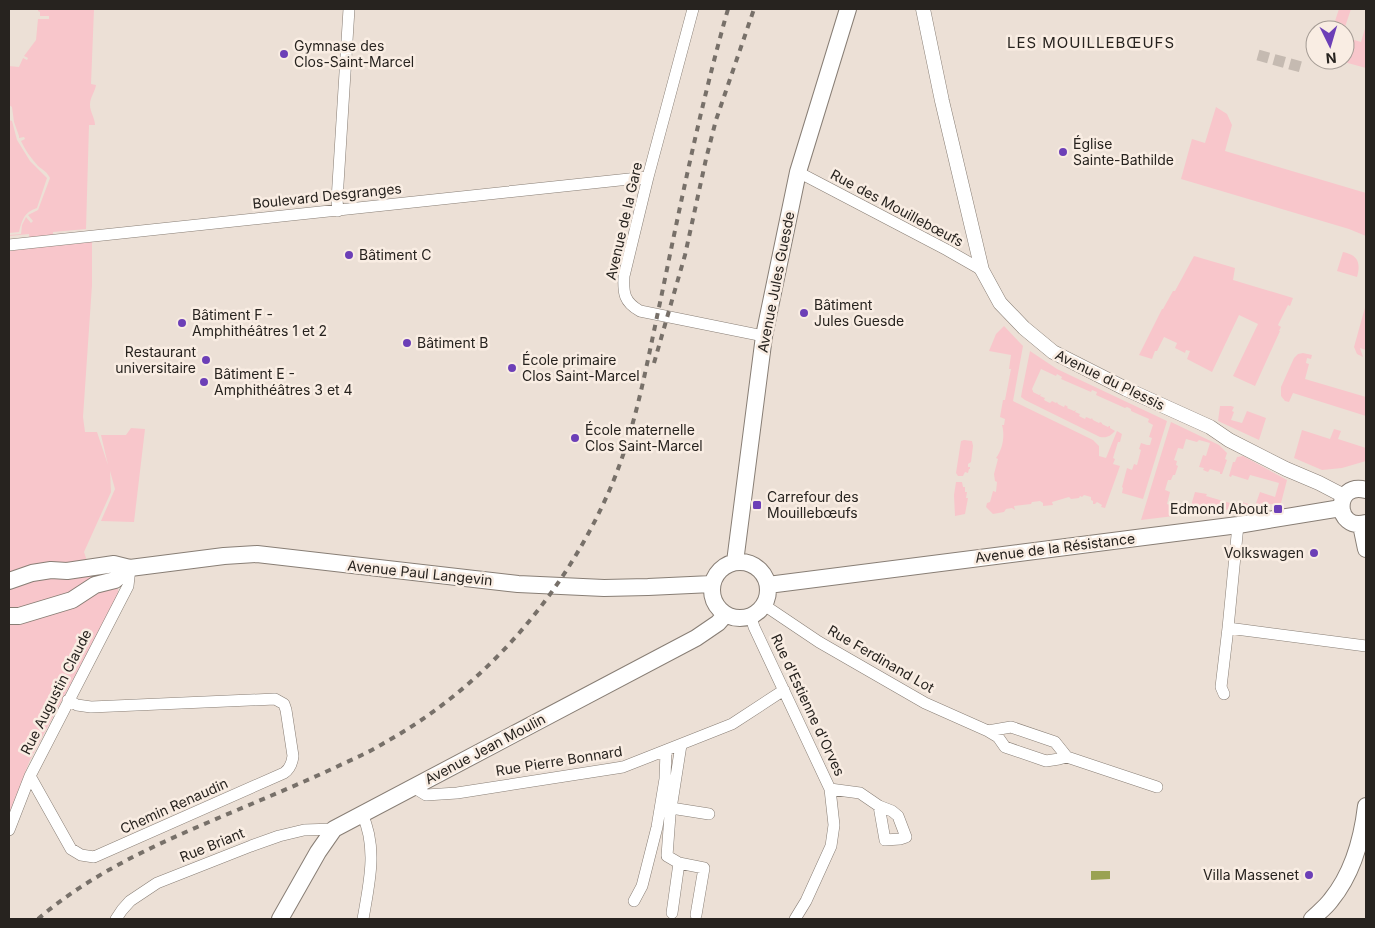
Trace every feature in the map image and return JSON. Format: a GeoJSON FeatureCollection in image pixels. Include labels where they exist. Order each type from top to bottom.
{"type":"FeatureCollection","features":[{"type":"Feature","properties":{"kind":"main road","name":"Avenue Jules Guesde"},"geometry":{"type":"LineString","coordinates":[[735,562],[764,336],[798,172],[848,9]]}},
{"type":"Feature","properties":{"kind":"main road","name":"Avenue de la Résistance"},"geometry":{"type":"LineString","coordinates":[[768,585],[1238,525],[1343,502],[1348,492],[1360,488],[1366,490]]}},
{"type":"Feature","properties":{"kind":"main road"},"geometry":{"type":"LineString","coordinates":[[1343,502],[1346,519],[1350,522],[1364,524],[1366,549]]}},
{"type":"Feature","properties":{"kind":"main road","name":"Avenue Paul Langevin"},"geometry":{"type":"LineString","coordinates":[[9,581],[32,573],[51,570],[80,570],[114,564],[130,568],[224,556],[257,554],[518,584],[604,588],[712,584]]}},
{"type":"Feature","properties":{"kind":"main road"},"geometry":{"type":"LineString","coordinates":[[735,562],[744,562],[752,565],[765,577],[768,585],[768,592],[761,610],[742,619],[725,615],[718,610],[713,602],[711,593],[715,576],[727,565],[735,562]]}},
{"type":"Feature","properties":{"kind":"main road","name":"Avenue Paul Langevin"},"geometry":{"type":"LineString","coordinates":[[9,616],[19,616],[72,600],[95,585],[115,580],[130,568]]}},
{"type":"Feature","properties":{"kind":"main road","name":"Avenue Jean Moulin"},"geometry":{"type":"LineString","coordinates":[[280,919],[318,852],[334,829],[696,638],[718,623],[725,615]]}},
{"type":"Feature","properties":{"kind":"main road"},"geometry":{"type":"LineString","coordinates":[[1312,919],[1332,900],[1346,878],[1357,853],[1366,806]]}},
{"type":"Feature","properties":{"kind":"street"},"geometry":{"type":"LineString","coordinates":[[338,210],[337,200],[349,9]]}},
{"type":"Feature","properties":{"kind":"street","name":"Avenue de la Gare"},"geometry":{"type":"LineString","coordinates":[[689,9],[624,276],[625,298],[631,306],[640,311],[764,336]]}},
{"type":"Feature","properties":{"kind":"street","name":"Avenue du Plessis"},"geometry":{"type":"LineString","coordinates":[[923,9],[982,270],[1000,303],[1024,328],[1053,352],[1126,389],[1210,427],[1229,440],[1319,483],[1343,502]]}},
{"type":"Feature","properties":{"kind":"street","name":"Rue des Mouillebœufs"},"geometry":{"type":"LineString","coordinates":[[798,172],[982,270]]}},
{"type":"Feature","properties":{"kind":"street","name":"Boulevard Desgranges"},"geometry":{"type":"LineString","coordinates":[[9,245],[648,178]]}},
{"type":"Feature","properties":{"kind":"street"},"geometry":{"type":"LineString","coordinates":[[1224,694],[1221,687],[1238,525]]}},
{"type":"Feature","properties":{"kind":"street","name":"Rue Augustin Claude"},"geometry":{"type":"LineString","coordinates":[[9,830],[30,776],[128,586],[130,568]]}},
{"type":"Feature","properties":{"kind":"street","name":"Rue Ferdinand Lot"},"geometry":{"type":"LineString","coordinates":[[764,605],[819,642],[925,703],[988,731],[998,737],[1005,747],[1046,761],[1067,757]]}},
{"type":"Feature","properties":{"kind":"street","name":"Rue d'Estienne d'Orves"},"geometry":{"type":"LineString","coordinates":[[751,616],[830,789],[834,825],[831,846],[806,901],[795,919]]}},
{"type":"Feature","properties":{"kind":"street"},"geometry":{"type":"LineString","coordinates":[[1228,628],[1366,646]]}},
{"type":"Feature","properties":{"kind":"street","name":"Rue Pierre Bonnard"},"geometry":{"type":"LineString","coordinates":[[413,787],[426,795],[457,793],[624,767],[732,724],[784,690]]}},
{"type":"Feature","properties":{"kind":"street","name":"Chemin Renaudin"},"geometry":{"type":"LineString","coordinates":[[30,776],[71,849],[81,855],[94,857],[275,777],[289,770],[291,766],[293,756],[286,710],[284,704],[280,701],[270,698],[91,707],[78,705],[68,700]]}},
{"type":"Feature","properties":{"kind":"street","name":"Rue Ferdinand Lot"},"geometry":{"type":"LineString","coordinates":[[988,731],[1011,728],[1055,742],[1067,757],[1157,788]]}},
{"type":"Feature","properties":{"kind":"street"},"geometry":{"type":"LineString","coordinates":[[681,745],[671,808],[667,856],[679,863],[704,868],[696,914]]}},
{"type":"Feature","properties":{"kind":"street"},"geometry":{"type":"LineString","coordinates":[[634,901],[642,886],[657,827],[665,778],[666,750]]}},
{"type":"Feature","properties":{"kind":"street"},"geometry":{"type":"LineString","coordinates":[[830,789],[860,793],[879,806]]}},
{"type":"Feature","properties":{"kind":"street"},"geometry":{"type":"LineString","coordinates":[[671,808],[709,814]]}},
{"type":"Feature","properties":{"kind":"street"},"geometry":{"type":"LineString","coordinates":[[362,814],[368,826],[372,855],[362,919]]}},
{"type":"Feature","properties":{"kind":"street","name":"Rue Briant"},"geometry":{"type":"LineString","coordinates":[[116,919],[130,901],[157,883],[279,836],[304,830],[334,829]]}},
{"type":"Feature","properties":{"kind":"street"},"geometry":{"type":"LineString","coordinates":[[672,913],[679,863]]}},
{"type":"Feature","properties":{"kind":"shaded area"},"geometry":{"type":"Polygon","coordinates":[[[38,9],[94,9],[91,84],[96,85],[90,105],[95,125],[89,125],[86,229],[53,232],[54,246],[92,242],[92,285],[83,417],[85,432],[97,432],[108,465],[101,435],[126,435],[131,428],[145,429],[134,522],[101,521],[115,489],[110,471],[111,492],[84,552],[87,561],[9,578],[9,251],[30,248],[29,234],[9,235],[21,234],[22,225],[26,217],[31,223],[33,221],[28,215],[38,210],[50,178],[26,151],[21,141],[25,139],[24,137],[19,138],[12,107],[9,105],[9,66],[19,67],[23,58],[27,60],[28,58],[24,56],[36,40],[38,19],[49,19],[49,16],[40,16],[38,9]]]}},
{"type":"Feature","properties":{"kind":"shaded area"},"geometry":{"type":"Polygon","coordinates":[[[1339,9],[1351,9],[1347,20],[1335,20],[1339,9]]]}},
{"type":"Feature","properties":{"kind":"shaded area"},"geometry":{"type":"Polygon","coordinates":[[[1366,25],[1366,68],[1355,65],[1355,40],[1361,42],[1366,25]]]}},
{"type":"Feature","properties":{"kind":"shaded area"},"geometry":{"type":"Polygon","coordinates":[[[1216,107],[1227,114],[1232,125],[1225,151],[1366,193],[1366,236],[1349,229],[1181,179],[1192,139],[1205,143],[1216,107]]]}},
{"type":"Feature","properties":{"kind":"shaded area"},"geometry":{"type":"Polygon","coordinates":[[[9,120],[12,121],[17,140],[30,161],[47,178],[37,208],[24,217],[19,232],[9,233],[9,120]]]}},
{"type":"Feature","properties":{"kind":"shaded area"},"geometry":{"type":"Polygon","coordinates":[[[1343,252],[1352,255],[1357,260],[1359,268],[1357,277],[1337,271],[1343,252]]]}},
{"type":"Feature","properties":{"kind":"shaded area"},"geometry":{"type":"Polygon","coordinates":[[[1194,256],[1235,268],[1233,280],[1293,298],[1278,325],[1281,327],[1280,331],[1255,386],[1233,376],[1258,324],[1239,315],[1212,372],[1187,359],[1190,351],[1186,350],[1185,353],[1175,348],[1177,343],[1164,337],[1152,359],[1139,355],[1162,309],[1173,291],[1175,291],[1194,256]]]}},
{"type":"Feature","properties":{"kind":"shaded area"},"geometry":{"type":"Polygon","coordinates":[[[1366,304],[1366,350],[1360,348],[1363,357],[1357,354],[1354,347],[1366,304]]]}},
{"type":"Feature","properties":{"kind":"shaded area"},"geometry":{"type":"Polygon","coordinates":[[[1004,326],[1023,346],[1013,401],[1093,440],[1099,446],[1099,456],[1106,458],[1117,431],[1122,434],[1113,458],[1115,459],[1113,464],[1120,466],[1105,508],[1101,507],[1102,505],[1097,502],[1093,504],[1091,497],[1084,495],[1079,498],[1071,499],[1069,497],[1052,502],[1053,505],[1043,506],[1043,503],[1040,501],[1032,502],[1031,504],[1014,506],[1015,510],[1012,508],[1006,509],[1004,512],[993,514],[986,507],[987,503],[990,502],[993,491],[996,492],[997,482],[995,481],[994,474],[998,459],[996,458],[1003,442],[1002,425],[1004,425],[1005,419],[1000,417],[1011,369],[1009,369],[1011,355],[989,351],[996,334],[1004,326]]]}},
{"type":"Feature","properties":{"kind":"shaded area"},"geometry":{"type":"Polygon","coordinates":[[[1030,351],[1057,369],[1167,421],[1143,499],[1122,493],[1122,487],[1127,468],[1132,470],[1134,464],[1137,465],[1141,443],[1150,445],[1152,438],[1149,437],[1153,425],[1148,422],[1149,419],[1131,411],[1127,407],[1125,408],[1096,395],[1097,392],[1092,390],[1091,392],[1061,379],[1062,377],[1057,374],[1056,376],[1041,369],[1032,389],[1033,392],[1041,394],[1040,396],[1045,398],[1044,400],[1050,403],[1052,401],[1064,407],[1065,405],[1067,408],[1076,410],[1075,412],[1080,414],[1079,416],[1085,419],[1086,417],[1092,418],[1108,427],[1110,426],[1115,431],[1109,436],[1100,437],[1025,400],[1021,397],[1030,351]]]}},
{"type":"Feature","properties":{"kind":"shaded area"},"geometry":{"type":"Polygon","coordinates":[[[1298,354],[1312,355],[1311,359],[1307,358],[1306,363],[1309,364],[1305,379],[1366,397],[1366,416],[1293,393],[1289,402],[1285,401],[1281,396],[1281,387],[1294,358],[1298,354]]]}},
{"type":"Feature","properties":{"kind":"shaded area"},"geometry":{"type":"Polygon","coordinates":[[[1220,406],[1234,407],[1231,420],[1242,423],[1247,411],[1266,418],[1259,440],[1218,421],[1220,406]]]}},
{"type":"Feature","properties":{"kind":"shaded area"},"geometry":{"type":"Polygon","coordinates":[[[1171,422],[1219,445],[1227,453],[1225,459],[1227,460],[1222,474],[1210,469],[1208,472],[1203,470],[1204,468],[1199,467],[1203,455],[1206,456],[1210,443],[1186,439],[1183,449],[1178,448],[1174,460],[1177,461],[1176,465],[1178,466],[1175,475],[1173,475],[1171,480],[1168,480],[1165,490],[1170,492],[1167,504],[1186,510],[1187,508],[1190,509],[1195,492],[1207,494],[1206,496],[1230,503],[1241,505],[1242,502],[1255,506],[1260,492],[1275,497],[1279,483],[1250,475],[1248,480],[1232,475],[1231,477],[1229,476],[1233,462],[1235,462],[1237,457],[1243,456],[1287,480],[1281,503],[1141,520],[1171,422]]]}},
{"type":"Feature","properties":{"kind":"shaded area"},"geometry":{"type":"Polygon","coordinates":[[[1334,429],[1341,431],[1338,439],[1366,448],[1366,461],[1342,468],[1322,470],[1294,458],[1302,430],[1330,439],[1334,429]]]}},
{"type":"Feature","properties":{"kind":"shaded area"},"geometry":{"type":"Polygon","coordinates":[[[961,441],[972,441],[971,462],[968,464],[970,469],[963,476],[958,476],[956,473],[961,441]]]}},
{"type":"Feature","properties":{"kind":"shaded area"},"geometry":{"type":"Polygon","coordinates":[[[956,482],[962,482],[965,492],[967,492],[966,498],[968,498],[965,514],[955,516],[954,495],[956,482]]]}},
{"type":"Feature","properties":{"kind":"shaded area"},"geometry":{"type":"Polygon","coordinates":[[[110,571],[113,573],[73,594],[9,611],[9,586],[50,575],[110,571]]]}},
{"type":"Feature","properties":{"kind":"shaded area"},"geometry":{"type":"Polygon","coordinates":[[[116,587],[118,595],[30,760],[9,814],[9,620],[93,590],[116,587]]]}},
{"type":"Feature","properties":{"kind":"shaded area"},"geometry":{"type":"Polygon","coordinates":[[[1091,871],[1110,871],[1110,879],[1091,880],[1091,871]]]}},
{"type":"Feature","properties":{"kind":"tunnel"},"geometry":{"type":"LineString","coordinates":[[1258,55],[1301,67]]}},
{"type":"Feature","properties":{"kind":"railway"},"geometry":{"type":"LineString","coordinates":[[38,919],[77,889],[119,864],[186,832],[303,782],[378,747],[421,720],[455,695],[488,666],[518,635],[545,601],[569,566],[591,528],[610,489],[627,443],[646,371],[700,117],[728,9]]}},
{"type":"Feature","properties":{"kind":"railway"},"geometry":{"type":"LineString","coordinates":[[654,363],[685,255],[716,120],[754,9]]}},
{"type":"Feature","properties":{"kind":"place","name":"Gymnase des Clos-Saint-Marcel"},"geometry":{"type":"Point","coordinates":[284,54]}},
{"type":"Feature","properties":{"kind":"place","name":"Église Sainte-Bathilde"},"geometry":{"type":"Point","coordinates":[1063,152]}},
{"type":"Feature","properties":{"kind":"place","name":"Bâtiment C"},"geometry":{"type":"Point","coordinates":[349,255]}},
{"type":"Feature","properties":{"kind":"place","name":"Bâtiment Jules Guesde"},"geometry":{"type":"Point","coordinates":[804,313]}},
{"type":"Feature","properties":{"kind":"place","name":"Bâtiment F - Amphithéâtres 1 et 2"},"geometry":{"type":"Point","coordinates":[182,323]}},
{"type":"Feature","properties":{"kind":"place","name":"Bâtiment B"},"geometry":{"type":"Point","coordinates":[407,343]}},
{"type":"Feature","properties":{"kind":"place","name":"Restaurant universitaire"},"geometry":{"type":"Point","coordinates":[206,360]}},
{"type":"Feature","properties":{"kind":"place","name":"École primaire Clos Saint-Marcel"},"geometry":{"type":"Point","coordinates":[512,368]}},
{"type":"Feature","properties":{"kind":"place","name":"Bâtiment E - Amphithéâtres 3 et 4"},"geometry":{"type":"Point","coordinates":[204,382]}},
{"type":"Feature","properties":{"kind":"place","name":"École maternelle Clos Saint-Marcel"},"geometry":{"type":"Point","coordinates":[575,438]}},
{"type":"Feature","properties":{"kind":"place","name":"Carrefour des Mouillebœufs"},"geometry":{"type":"Point","coordinates":[757,505]}},
{"type":"Feature","properties":{"kind":"place","name":"Edmond About"},"geometry":{"type":"Point","coordinates":[1278,509]}},
{"type":"Feature","properties":{"kind":"place","name":"Volkswagen"},"geometry":{"type":"Point","coordinates":[1314,553]}},
{"type":"Feature","properties":{"kind":"place","name":"Villa Massenet"},"geometry":{"type":"Point","coordinates":[1309,875]}},
{"type":"Feature","properties":{"kind":"district","name":"LES MOUILLEBŒUFS"},"geometry":{"type":"Point","coordinates":[1091,43]}}]}
